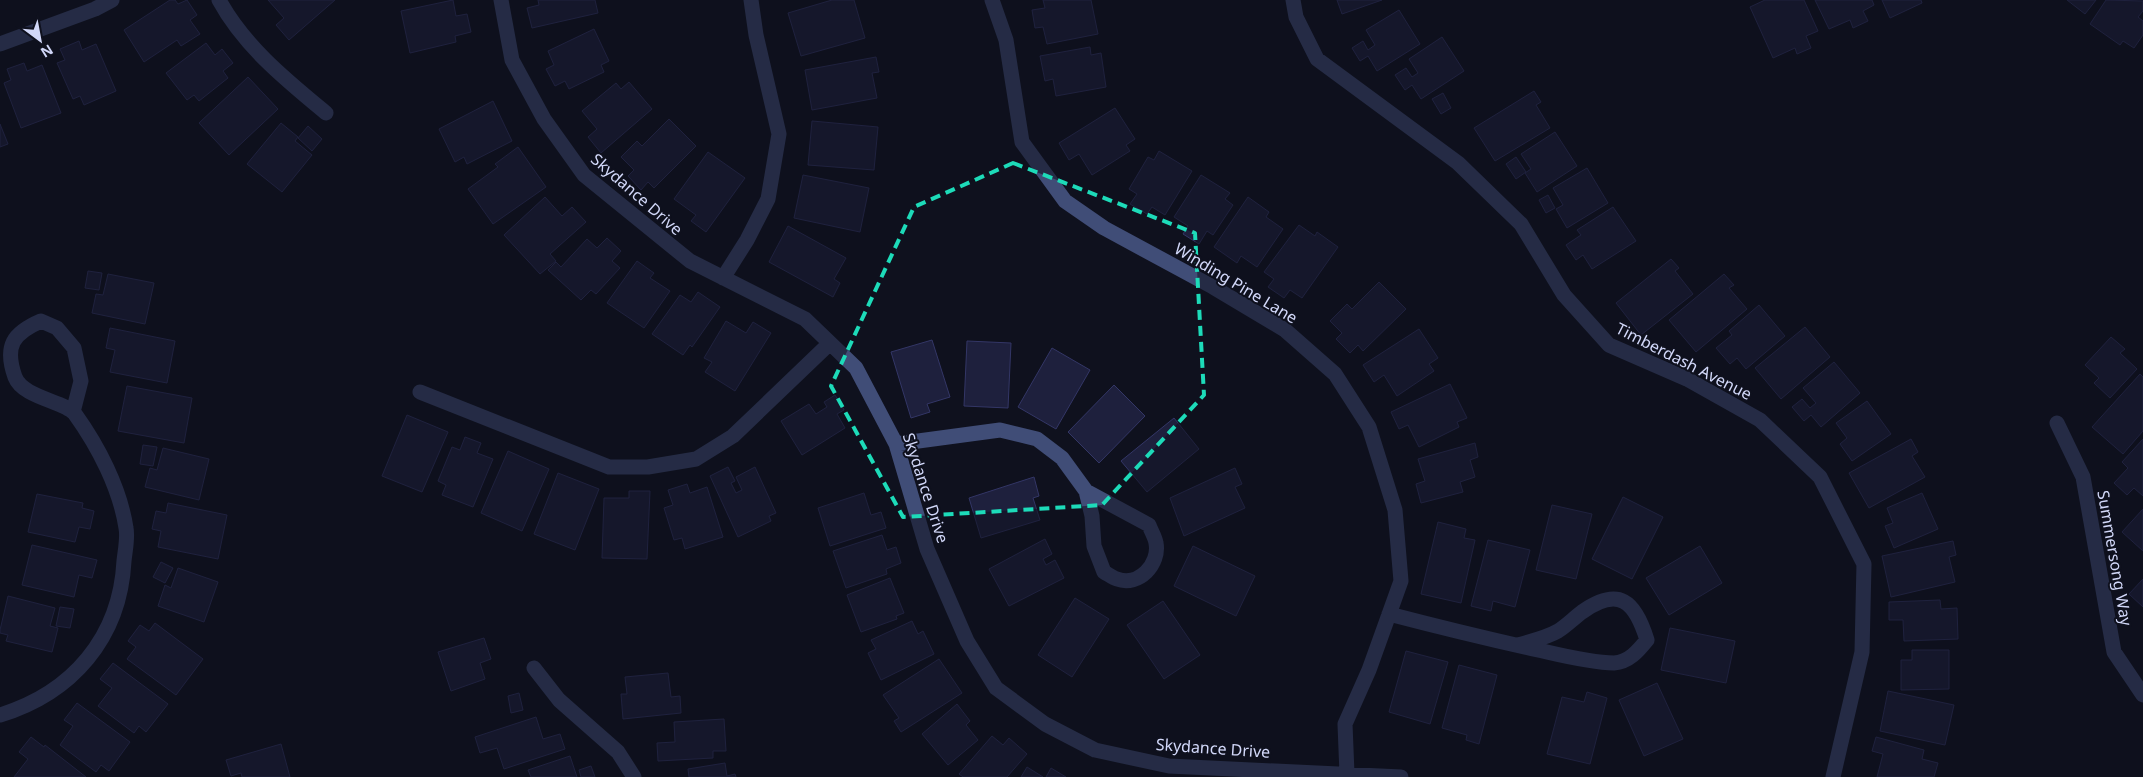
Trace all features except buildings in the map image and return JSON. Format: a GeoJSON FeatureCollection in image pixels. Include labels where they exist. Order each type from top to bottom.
{"type":"FeatureCollection","features":[{"type":"Feature","properties":{"kind":"street"},"geometry":{"type":"LineString","coordinates":[[0,44],[95,9],[112,0]]}},
{"type":"Feature","properties":{"kind":"street"},"geometry":{"type":"LineString","coordinates":[[218,0],[231,22],[280,76],[326,113]]}},
{"type":"Feature","properties":{"kind":"street","name":"Skydance Drive"},"geometry":{"type":"LineString","coordinates":[[501,0],[512,60],[544,119],[584,175],[690,261],[805,319],[856,368],[896,444],[927,549],[966,641],[996,688],[1045,724],[1095,750],[1169,766],[1401,777]]}},
{"type":"Feature","properties":{"kind":"street"},"geometry":{"type":"LineString","coordinates":[[723,278],[748,240],[768,199],[779,134],[756,35],[751,0]]}},
{"type":"Feature","properties":{"kind":"street","name":"Winding Pine Lane"},"geometry":{"type":"LineString","coordinates":[[992,0],[1006,40],[1022,142],[1065,201],[1104,228],[1213,287],[1285,330],[1335,374],[1369,427],[1394,510],[1401,581],[1369,670],[1344,724],[1347,774]]}},
{"type":"Feature","properties":{"kind":"street","name":"Timberdash Avenue"},"geometry":{"type":"LineString","coordinates":[[1293,0],[1296,17],[1317,59],[1458,163],[1516,219],[1564,295],[1608,345],[1687,379],[1760,420],[1820,477],[1864,564],[1862,652],[1833,777]]}},
{"type":"Feature","properties":{"kind":"street"},"geometry":{"type":"LineString","coordinates":[[0,715],[27,707],[61,686],[91,657],[113,614],[124,574],[127,529],[116,492],[104,464],[73,412],[36,396],[16,380],[10,360],[13,341],[22,329],[41,321],[57,328],[74,348],[81,381],[73,412]]}},
{"type":"Feature","properties":{"kind":"street"},"geometry":{"type":"LineString","coordinates":[[420,392],[609,467],[648,466],[696,459],[733,436],[830,343]]}},
{"type":"Feature","properties":{"kind":"street","name":"Summersong Way"},"geometry":{"type":"LineString","coordinates":[[2057,423],[2083,477],[2114,652],[2143,695]]}},
{"type":"Feature","properties":{"kind":"street"},"geometry":{"type":"LineString","coordinates":[[896,444],[1000,430],[1037,439],[1062,458],[1086,491],[1092,516],[1094,546],[1104,572],[1119,580],[1135,579],[1146,573],[1156,562],[1156,544],[1149,525],[1086,491]]}},
{"type":"Feature","properties":{"kind":"street"},"geometry":{"type":"LineString","coordinates":[[1389,614],[1518,645],[1563,655],[1614,663],[1633,656],[1647,640],[1640,617],[1630,606],[1624,601],[1608,599],[1583,611],[1557,632],[1518,645]]}},
{"type":"Feature","properties":{"kind":"street"},"geometry":{"type":"LineString","coordinates":[[534,668],[559,700],[618,752],[634,777]]}},
{"type":"Feature","properties":{"kind":"highlighted area"},"geometry":{"type":"Polygon","coordinates":[[[1013,163],[1195,233],[1204,395],[1102,505],[903,517],[831,386],[914,207],[1013,163]]]}}]}
